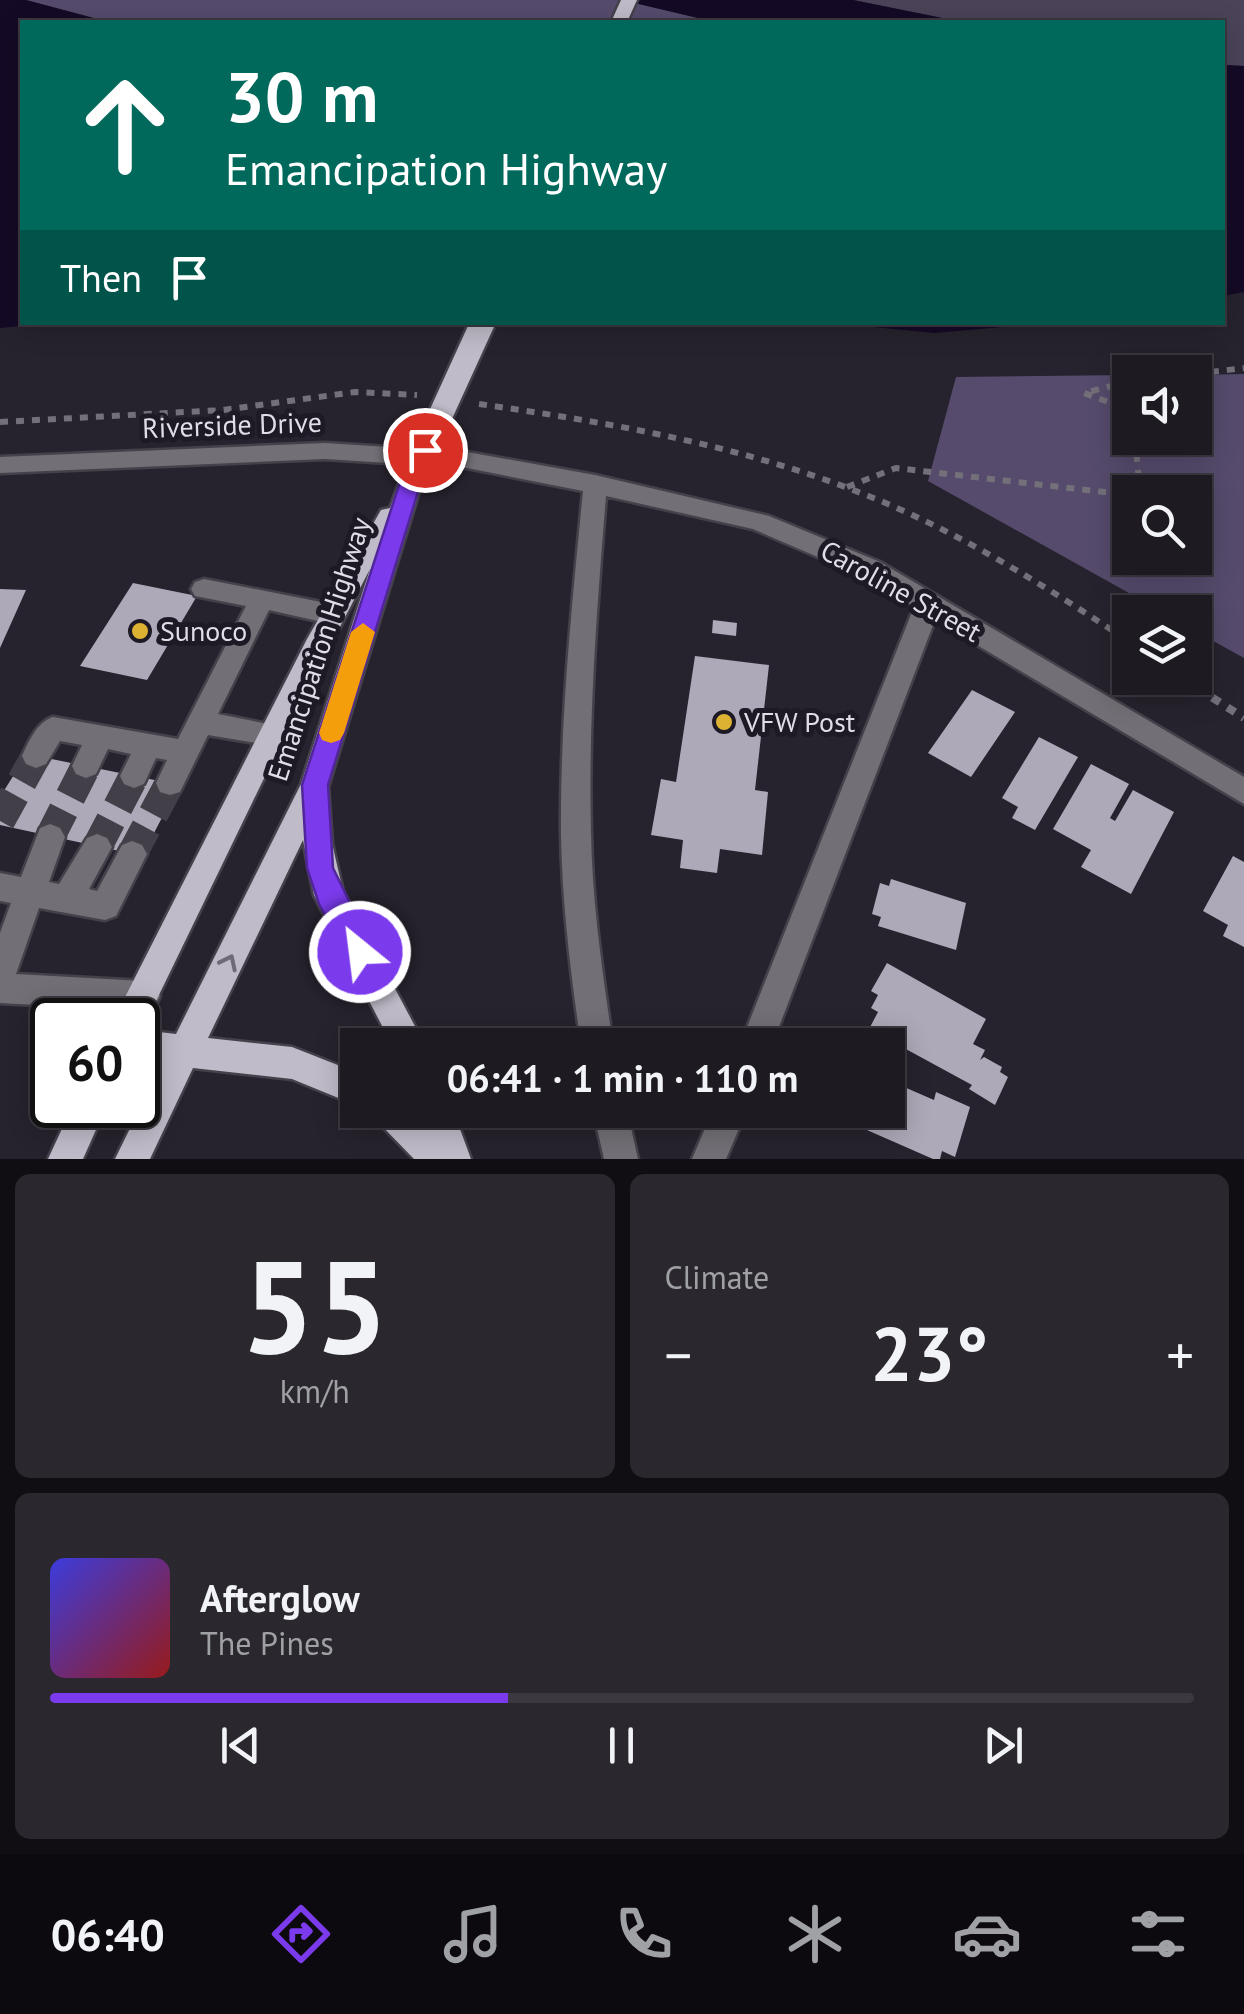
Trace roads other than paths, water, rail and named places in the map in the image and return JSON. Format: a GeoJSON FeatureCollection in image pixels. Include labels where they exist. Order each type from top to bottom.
{"type":"FeatureCollection","features":[{"type":"Feature","properties":{"kind":"main road","name":"Emancipation Highway"},"geometry":{"type":"LineString","coordinates":[[142,998],[204,882],[331,614],[410,482],[482,325]]}},
{"type":"Feature","properties":{"kind":"main road","name":"Emancipation Highway"},"geometry":{"type":"LineString","coordinates":[[132,1159],[315,785],[410,482]]}},
{"type":"Feature","properties":{"kind":"main road"},"geometry":{"type":"LineString","coordinates":[[315,785],[315,834],[329,895],[400,1028]]}},
{"type":"Feature","properties":{"kind":"main road"},"geometry":{"type":"LineString","coordinates":[[160,1048],[292,1063],[340,1080]]}},
{"type":"Feature","properties":{"kind":"main road"},"geometry":{"type":"LineString","coordinates":[[65,1159],[79,1128]]}},
{"type":"Feature","properties":{"kind":"main road"},"geometry":{"type":"LineString","coordinates":[[408,1128],[438,1159]]}},
{"type":"Feature","properties":{"kind":"main road"},"geometry":{"type":"LineString","coordinates":[[443,1128],[454,1159]]}},
{"type":"Feature","properties":{"kind":"street","name":"Riverside Drive"},"geometry":{"type":"LineString","coordinates":[[0,465],[326,451],[466,460]]}},
{"type":"Feature","properties":{"kind":"street","name":"Caroline Street"},"geometry":{"type":"LineString","coordinates":[[466,460],[595,482],[760,522],[822,545],[928,602],[1244,792]]}},
{"type":"Feature","properties":{"kind":"street"},"geometry":{"type":"LineString","coordinates":[[595,482],[586,591],[576,832],[584,950],[595,1028]]}},
{"type":"Feature","properties":{"kind":"street"},"geometry":{"type":"LineString","coordinates":[[204,589],[331,614]]}},
{"type":"Feature","properties":{"kind":"street"},"geometry":{"type":"LineString","coordinates":[[170,784],[262,599]]}},
{"type":"Feature","properties":{"kind":"street"},"geometry":{"type":"LineString","coordinates":[[763,1028],[912,652],[928,602]]}},
{"type":"Feature","properties":{"kind":"street"},"geometry":{"type":"LineString","coordinates":[[201,722],[273,735]]}},
{"type":"Feature","properties":{"kind":"street"},"geometry":{"type":"LineString","coordinates":[[36,756],[53,728],[186,752]]}},
{"type":"Feature","properties":{"kind":"street"},"geometry":{"type":"LineString","coordinates":[[86,766],[99,738]]}},
{"type":"Feature","properties":{"kind":"street"},"geometry":{"type":"LineString","coordinates":[[134,776],[148,746]]}},
{"type":"Feature","properties":{"kind":"street"},"geometry":{"type":"LineString","coordinates":[[0,975],[50,836]]}},
{"type":"Feature","properties":{"kind":"street"},"geometry":{"type":"LineString","coordinates":[[67,899],[97,847]]}},
{"type":"Feature","properties":{"kind":"street"},"geometry":{"type":"LineString","coordinates":[[0,887],[105,906],[132,854]]}},
{"type":"Feature","properties":{"kind":"street"},"geometry":{"type":"LineString","coordinates":[[0,988],[68,998]]}},
{"type":"Feature","properties":{"kind":"street"},"geometry":{"type":"LineString","coordinates":[[614,1128],[620,1159]]}},
{"type":"Feature","properties":{"kind":"street"},"geometry":{"type":"LineString","coordinates":[[709,1159],[722,1128]]}},
{"type":"Feature","properties":{"kind":"tunnel"},"geometry":{"type":"LineString","coordinates":[[0,821],[36,756]]}},
{"type":"Feature","properties":{"kind":"tunnel"},"geometry":{"type":"LineString","coordinates":[[50,837],[86,766]]}},
{"type":"Feature","properties":{"kind":"tunnel"},"geometry":{"type":"LineString","coordinates":[[97,847],[134,776]]}},
{"type":"Feature","properties":{"kind":"tunnel"},"geometry":{"type":"LineString","coordinates":[[132,854],[170,783]]}},
{"type":"Feature","properties":{"kind":"place","name":"Sunoco"},"geometry":{"type":"Point","coordinates":[140,631]}},
{"type":"Feature","properties":{"kind":"place","name":"VFW Post"},"geometry":{"type":"Point","coordinates":[724,722]}}]}
